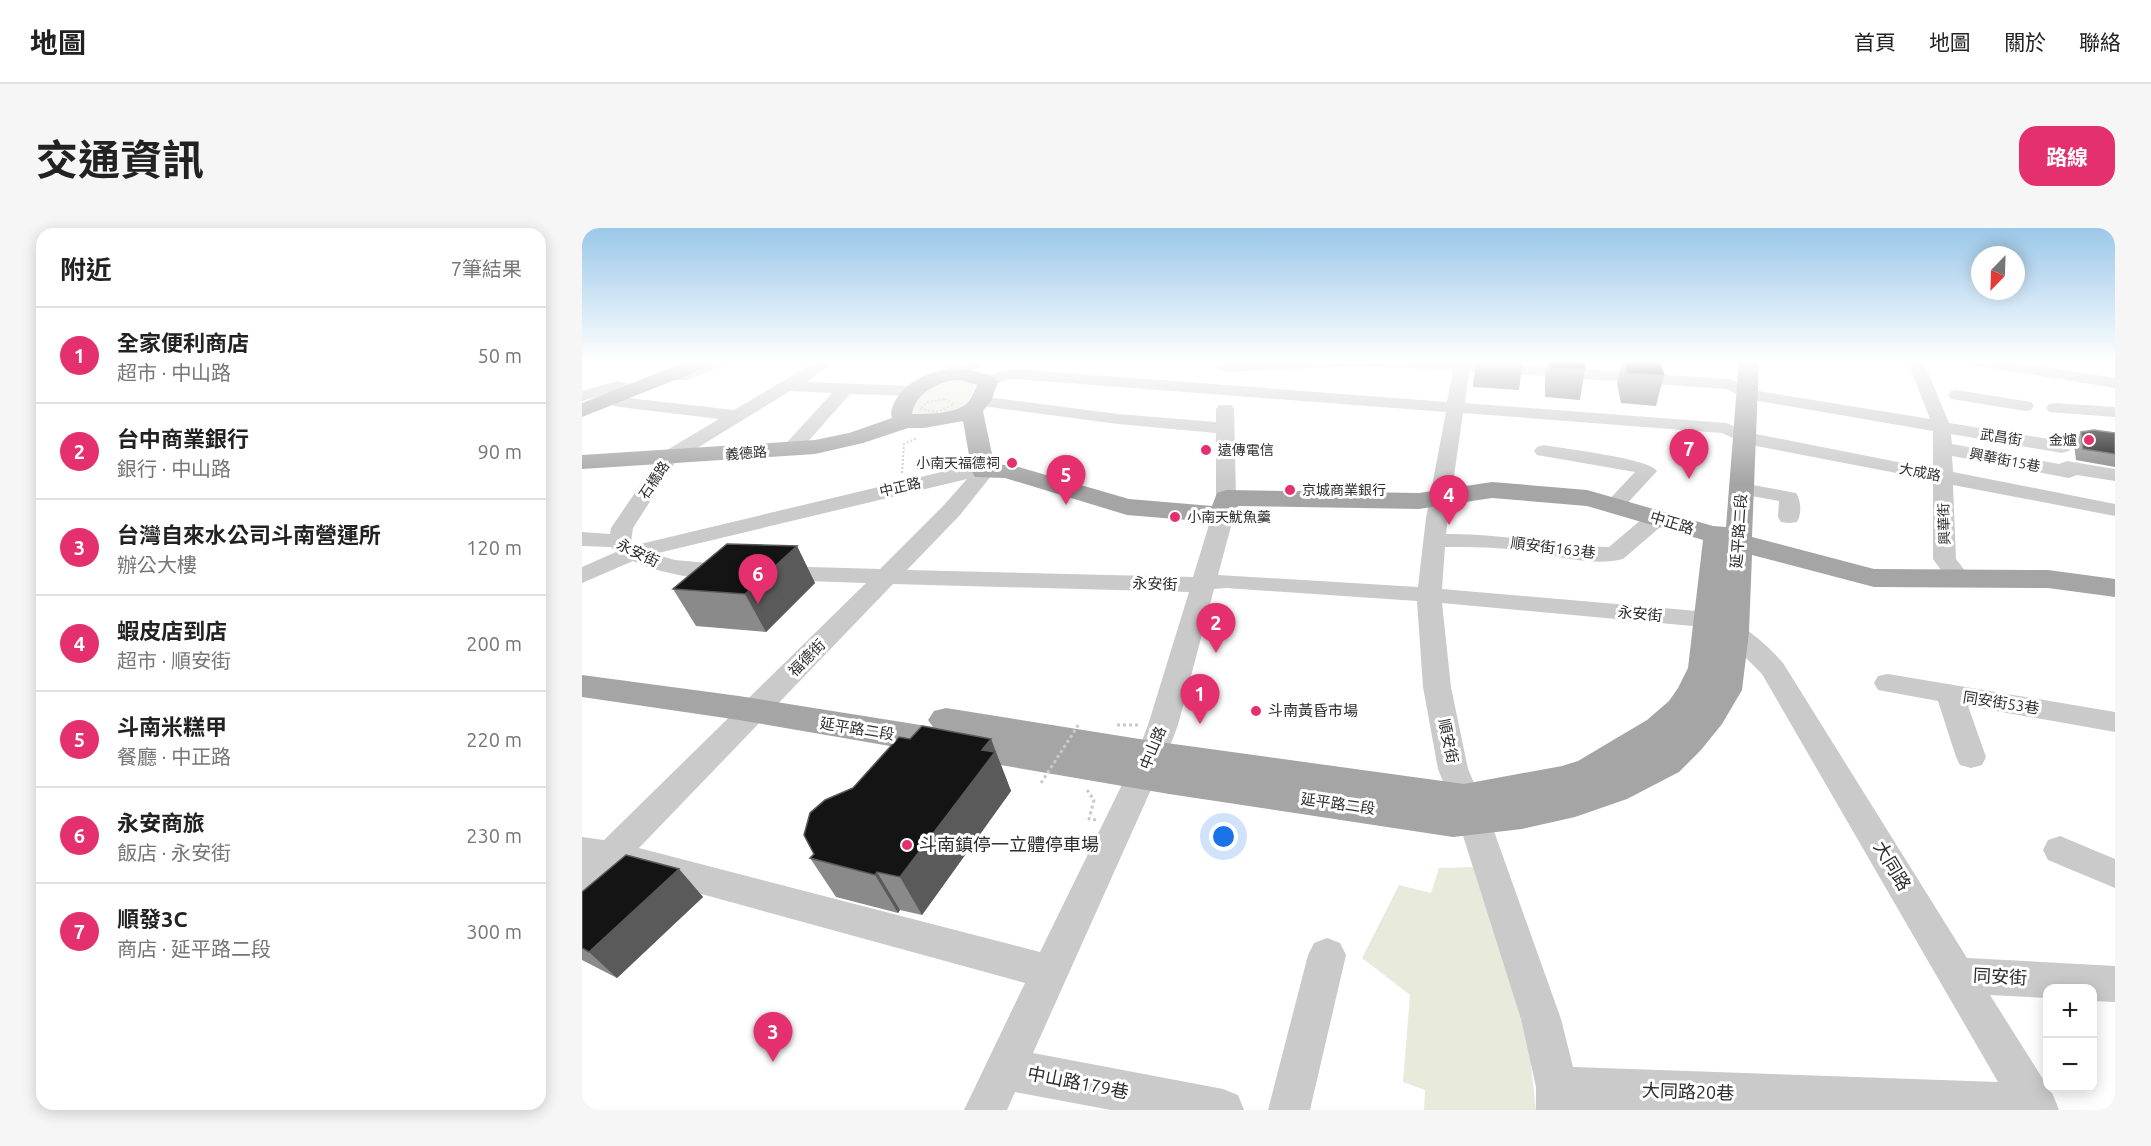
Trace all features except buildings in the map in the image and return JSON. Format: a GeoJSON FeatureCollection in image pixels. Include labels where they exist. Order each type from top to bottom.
{"type":"FeatureCollection","features":[{"type":"Feature","properties":{"kind":"main road"},"geometry":{"type":"LineString","coordinates":[[582,411],[606,401]]}},
{"type":"Feature","properties":{"kind":"main road"},"geometry":{"type":"LineString","coordinates":[[905,401],[902,405],[901,416],[906,421],[946,419],[975,401]]}},
{"type":"Feature","properties":{"kind":"main road"},"geometry":{"type":"LineString","coordinates":[[980,401],[984,472]]}},
{"type":"Feature","properties":{"kind":"main road","name":"延平路二段"},"geometry":{"type":"LineString","coordinates":[[582,666],[763,702],[1147,765],[1454,821],[1469,809],[1522,814],[1575,802],[1613,789],[1666,762],[1710,715],[1725,690],[1721,626],[1737,401]]}},
{"type":"Feature","properties":{"kind":"main road","name":"義德路"},"geometry":{"type":"LineString","coordinates":[[582,462],[790,450],[835,443],[906,421]]}},
{"type":"Feature","properties":{"kind":"main road","name":"延平路二段"},"geometry":{"type":"LineString","coordinates":[[1728,540],[1742,489],[1736,433]]}},
{"type":"Feature","properties":{"kind":"main road","name":"中正路"},"geometry":{"type":"LineString","coordinates":[[984,472],[1006,471],[1127,507],[1225,507],[1419,501],[1440,500],[1492,490],[1587,498],[1728,540],[1874,578],[2048,579],[2115,588]]}},
{"type":"Feature","properties":{"kind":"main road","name":"延平路二段"},"geometry":{"type":"LineString","coordinates":[[582,686],[763,702]]}},
{"type":"Feature","properties":{"kind":"street"},"geometry":{"type":"LineString","coordinates":[[582,417],[611,401]]}},
{"type":"Feature","properties":{"kind":"street"},"geometry":{"type":"LineString","coordinates":[[656,401],[738,416]]}},
{"type":"Feature","properties":{"kind":"street","name":"石橋路"},"geometry":{"type":"LineString","coordinates":[[626,547],[622,528],[669,458],[762,401]]}},
{"type":"Feature","properties":{"kind":"street"},"geometry":{"type":"LineString","coordinates":[[790,450],[834,401]]}},
{"type":"Feature","properties":{"kind":"street"},"geometry":{"type":"LineString","coordinates":[[1001,401],[1118,419],[1225,428]]}},
{"type":"Feature","properties":{"kind":"street","name":"中山路"},"geometry":{"type":"LineString","coordinates":[[985,1110],[1147,765],[1163,725],[1225,507],[1225,401]]}},
{"type":"Feature","properties":{"kind":"street"},"geometry":{"type":"LineString","coordinates":[[1377,401],[1456,407],[1532,405]]}},
{"type":"Feature","properties":{"kind":"street","name":"順安街"},"geometry":{"type":"LineString","coordinates":[[1457,401],[1440,500],[1430,595],[1437,687],[1454,770],[1541,1019],[1557,1098]]}},
{"type":"Feature","properties":{"kind":"street"},"geometry":{"type":"LineString","coordinates":[[1515,401],[1532,405]]}},
{"type":"Feature","properties":{"kind":"street","name":"武昌街"},"geometry":{"type":"LineString","coordinates":[[1803,401],[1942,427],[2069,440],[2068,469]]}},
{"type":"Feature","properties":{"kind":"street","name":"興華街"},"geometry":{"type":"LineString","coordinates":[[1932,401],[1942,427],[1946,559],[1959,580]]}},
{"type":"Feature","properties":{"kind":"street"},"geometry":{"type":"LineString","coordinates":[[1996,401],[2025,406]]}},
{"type":"Feature","properties":{"kind":"street","name":"大成路"},"geometry":{"type":"LineString","coordinates":[[1532,405],[1610,418],[1736,433],[2115,510]]}},
{"type":"Feature","properties":{"kind":"street"},"geometry":{"type":"LineString","coordinates":[[2055,408],[2115,412]]}},
{"type":"Feature","properties":{"kind":"street","name":"興華街15巷"},"geometry":{"type":"LineString","coordinates":[[1942,448],[2115,475]]}},
{"type":"Feature","properties":{"kind":"street"},"geometry":{"type":"LineString","coordinates":[[1544,451],[1639,467],[1647,471],[1615,505]]}},
{"type":"Feature","properties":{"kind":"street"},"geometry":{"type":"LineString","coordinates":[[2068,469],[2078,503]]}},
{"type":"Feature","properties":{"kind":"street","name":"中正路"},"geometry":{"type":"LineString","coordinates":[[582,576],[626,547],[958,474],[984,472]]}},
{"type":"Feature","properties":{"kind":"street","name":"福德街"},"geometry":{"type":"LineString","coordinates":[[582,885],[597,853],[763,702],[952,510],[984,472]]}},
{"type":"Feature","properties":{"kind":"street"},"geometry":{"type":"LineString","coordinates":[[1742,489],[1789,497],[1789,517]]}},
{"type":"Feature","properties":{"kind":"street","name":"順安街163巷"},"geometry":{"type":"LineString","coordinates":[[1436,541],[1480,540],[1524,544],[1578,553],[1615,554],[1657,518]]}},
{"type":"Feature","properties":{"kind":"street","name":"永安街"},"geometry":{"type":"LineString","coordinates":[[582,539],[626,547],[652,562],[683,569],[887,577],[1203,584],[1226,581],[1430,595],[1721,626]]}},
{"type":"Feature","properties":{"kind":"street","name":"大同路"},"geometry":{"type":"LineString","coordinates":[[1721,626],[1758,650],[1790,695],[2036,1108]]}},
{"type":"Feature","properties":{"kind":"street","name":"同安街53巷"},"geometry":{"type":"LineString","coordinates":[[1888,683],[2115,722]]}},
{"type":"Feature","properties":{"kind":"street"},"geometry":{"type":"LineString","coordinates":[[1950,694],[1971,757]]}},
{"type":"Feature","properties":{"kind":"street"},"geometry":{"type":"LineString","coordinates":[[2060,850],[2115,873]]}},
{"type":"Feature","properties":{"kind":"street"},"geometry":{"type":"LineString","coordinates":[[597,853],[1050,972]]}},
{"type":"Feature","properties":{"kind":"street"},"geometry":{"type":"LineString","coordinates":[[1290,1110],[1328,955]]}},
{"type":"Feature","properties":{"kind":"street","name":"同安街"},"geometry":{"type":"LineString","coordinates":[[1957,975],[2115,984]]}},
{"type":"Feature","properties":{"kind":"street","name":"中山路179巷"},"geometry":{"type":"LineString","coordinates":[[1005,1069],[1222,1110]]}},
{"type":"Feature","properties":{"kind":"street","name":"大同路20巷"},"geometry":{"type":"LineString","coordinates":[[1557,1098],[2036,1108]]}},
{"type":"Feature","properties":{"kind":"path"},"geometry":{"type":"LineString","coordinates":[[901,487],[904,444],[934,430],[946,419]]}},
{"type":"Feature","properties":{"kind":"path"},"geometry":{"type":"LineString","coordinates":[[1052,784],[1041,783],[1079,724]]}},
{"type":"Feature","properties":{"kind":"path"},"geometry":{"type":"LineString","coordinates":[[1084,788],[1090,791],[1096,801],[1089,819]]}},
{"type":"Feature","properties":{"kind":"green space"},"geometry":{"type":"Polygon","coordinates":[[[917,401],[967,401],[960,409],[946,414],[922,416],[910,412],[917,401]]]}},
{"type":"Feature","properties":{"kind":"green space"},"geometry":{"type":"Polygon","coordinates":[[[1473,867],[1527,1029],[1536,1110],[1424,1110],[1425,1090],[1403,1082],[1410,995],[1362,958],[1399,885],[1431,893],[1439,868],[1473,867]]]}},
{"type":"Feature","properties":{"kind":"place","name":"金爐"},"geometry":{"type":"Point","coordinates":[2089,440]}},
{"type":"Feature","properties":{"kind":"place","name":"遠傳電信"},"geometry":{"type":"Point","coordinates":[1206,450]}},
{"type":"Feature","properties":{"kind":"place","name":"小南天福德祠"},"geometry":{"type":"Point","coordinates":[1012,463]}},
{"type":"Feature","properties":{"kind":"place","name":"順發3C"},"geometry":{"type":"Point","coordinates":[1689,479]}},
{"type":"Feature","properties":{"kind":"place","name":"京城商業銀行"},"geometry":{"type":"Point","coordinates":[1290,490]}},
{"type":"Feature","properties":{"kind":"place","name":"斗南米糕甲"},"geometry":{"type":"Point","coordinates":[1066,505]}},
{"type":"Feature","properties":{"kind":"place","name":"小南天魷魚羹"},"geometry":{"type":"Point","coordinates":[1175,517]}},
{"type":"Feature","properties":{"kind":"place","name":"蝦皮店到店"},"geometry":{"type":"Point","coordinates":[1449,525]}},
{"type":"Feature","properties":{"kind":"place","name":"永安商旅"},"geometry":{"type":"Point","coordinates":[758,604]}},
{"type":"Feature","properties":{"kind":"place","name":"台中商業銀行"},"geometry":{"type":"Point","coordinates":[1216,653]}},
{"type":"Feature","properties":{"kind":"place","name":"斗南黃昏市場"},"geometry":{"type":"Point","coordinates":[1256,711]}},
{"type":"Feature","properties":{"kind":"place","name":"全家便利商店"},"geometry":{"type":"Point","coordinates":[1200,724]}},
{"type":"Feature","properties":{"kind":"place","name":"斗南鎮停一立體停車場"},"geometry":{"type":"Point","coordinates":[907,845]}},
{"type":"Feature","properties":{"kind":"place","name":"台灣自來水公司斗南營運所"},"geometry":{"type":"Point","coordinates":[773,1062]}}]}
